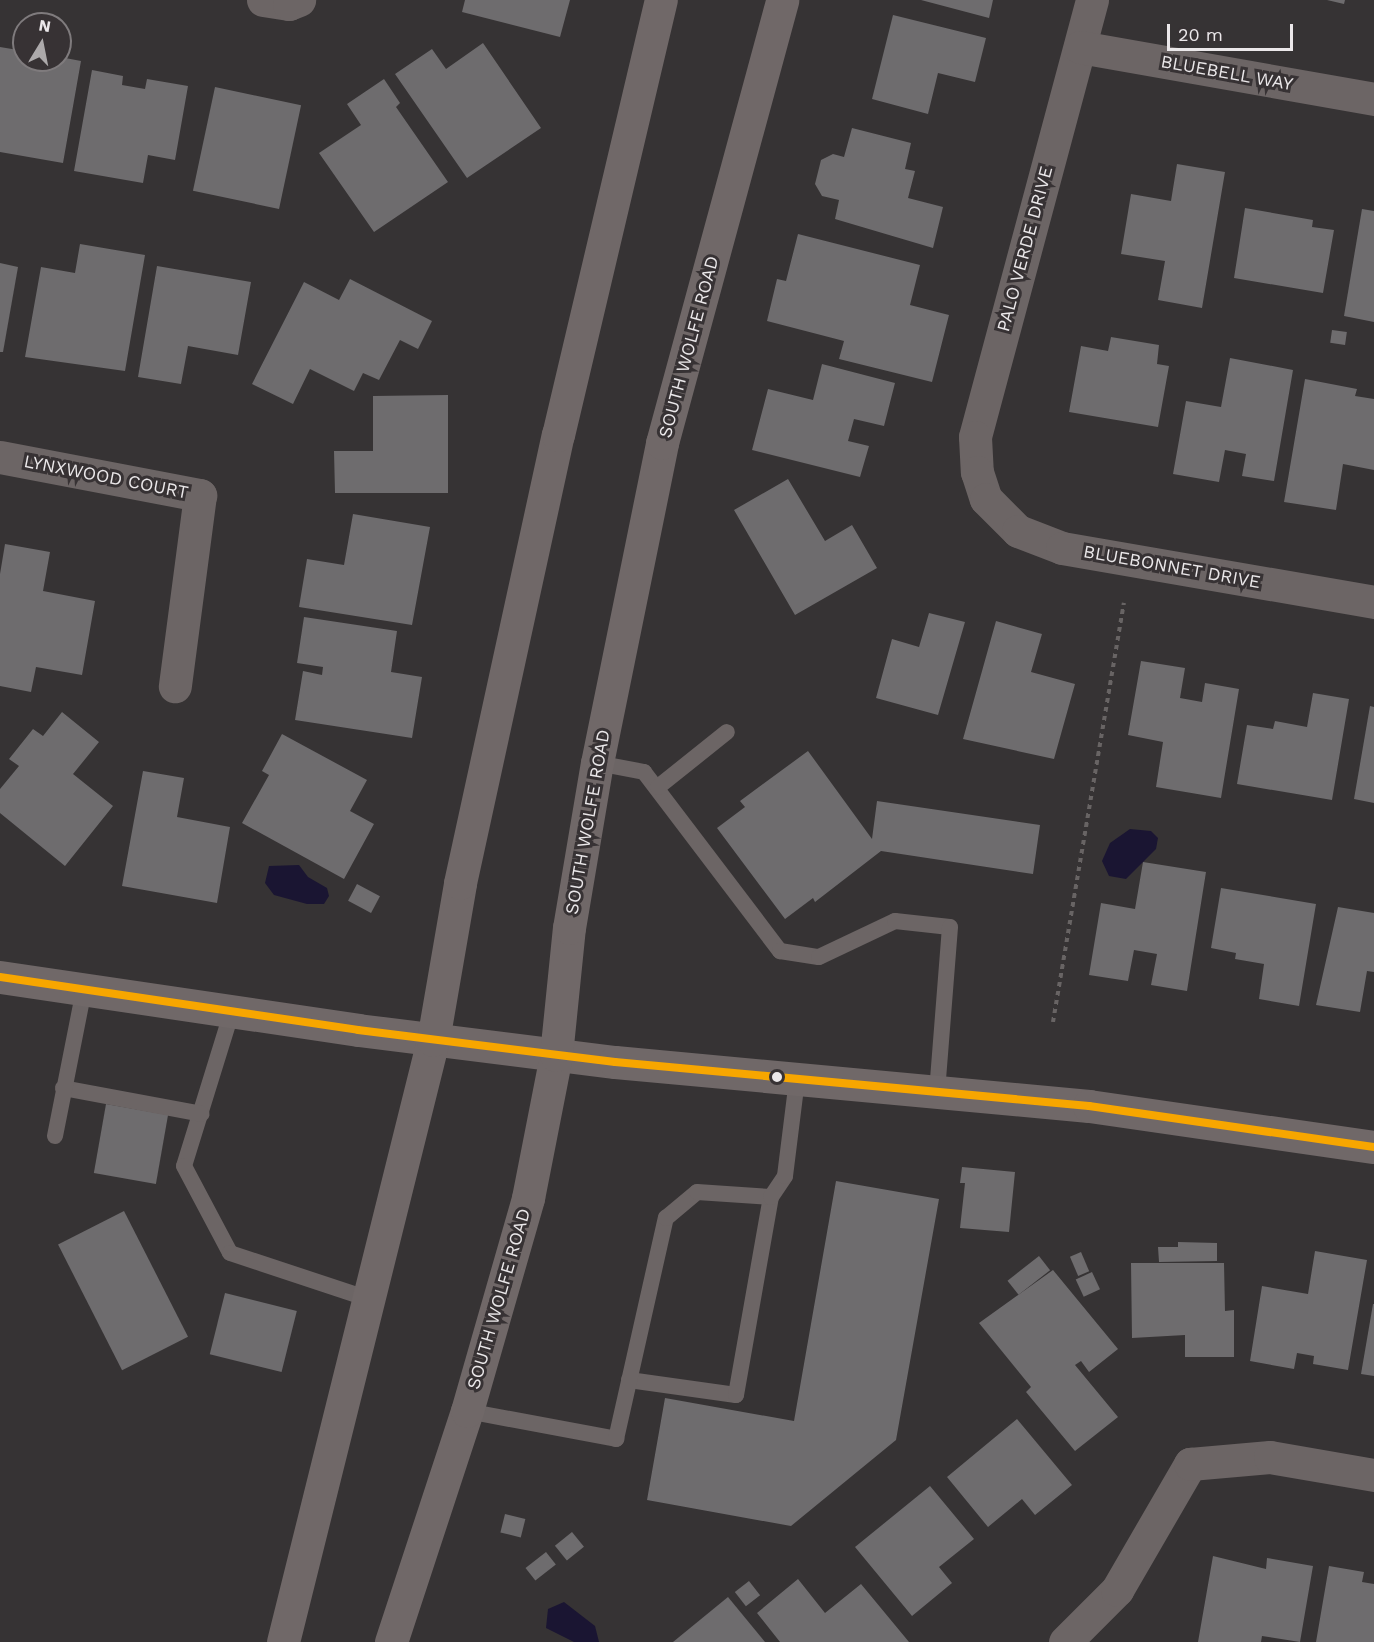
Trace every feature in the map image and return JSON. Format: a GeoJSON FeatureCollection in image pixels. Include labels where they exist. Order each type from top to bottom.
{"type":"FeatureCollection","features":[{"type":"Feature","properties":{"kind":"main road"},"geometry":{"type":"LineString","coordinates":[[283,1642],[433,1040],[460,883],[556,445],[661,0]]}},
{"type":"Feature","properties":{"kind":"main road","name":"SOUTH WOLFE ROAD"},"geometry":{"type":"LineString","coordinates":[[391,1642],[467,1412],[528,1198],[556,1055],[569,928],[597,764],[662,443],[782,0]]}},
{"type":"Feature","properties":{"kind":"main road"},"geometry":{"type":"LineString","coordinates":[[0,977],[433,1040],[556,1055],[1089,1106],[1374,1147]]}},
{"type":"Feature","properties":{"kind":"street"},"geometry":{"type":"LineString","coordinates":[[263,0],[289,4],[299,0]]}},
{"type":"Feature","properties":{"kind":"street","name":"PALO VERDE DRIVE"},"geometry":{"type":"LineString","coordinates":[[986,499],[977,472],[975,437],[1092,0]]}},
{"type":"Feature","properties":{"kind":"street","name":"BLUEBELL WAY"},"geometry":{"type":"LineString","coordinates":[[1080,48],[1374,99]]}},
{"type":"Feature","properties":{"kind":"street","name":"LYNXWOOD COURT"},"geometry":{"type":"LineString","coordinates":[[0,458],[200,495],[175,686]]}},
{"type":"Feature","properties":{"kind":"street","name":"BLUEBONNET DRIVE"},"geometry":{"type":"LineString","coordinates":[[986,499],[1018,531],[1062,548],[1374,602]]}},
{"type":"Feature","properties":{"kind":"street"},"geometry":{"type":"LineString","coordinates":[[1065,1642],[1117,1590],[1190,1464],[1270,1458],[1374,1475]]}},
{"type":"Feature","properties":{"kind":"lane"},"geometry":{"type":"LineString","coordinates":[[658,787],[727,732]]}},
{"type":"Feature","properties":{"kind":"lane"},"geometry":{"type":"LineString","coordinates":[[597,764],[644,772],[658,787],[780,951],[819,957],[895,921],[951,927],[937,1092]]}},
{"type":"Feature","properties":{"kind":"lane"},"geometry":{"type":"LineString","coordinates":[[55,1136],[84,989]]}},
{"type":"Feature","properties":{"kind":"lane"},"geometry":{"type":"LineString","coordinates":[[232,1011],[202,1114],[184,1166],[230,1254],[369,1299]]}},
{"type":"Feature","properties":{"kind":"lane"},"geometry":{"type":"LineString","coordinates":[[629,1380],[736,1395],[771,1197],[785,1176],[797,1079]]}},
{"type":"Feature","properties":{"kind":"lane"},"geometry":{"type":"LineString","coordinates":[[63,1088],[202,1114]]}},
{"type":"Feature","properties":{"kind":"lane"},"geometry":{"type":"LineString","coordinates":[[467,1412],[616,1439],[666,1218],[697,1192],[771,1197]]}},
{"type":"Feature","properties":{"kind":"path"},"geometry":{"type":"LineString","coordinates":[[1053,1022],[1125,603]]}},
{"type":"Feature","properties":{"kind":"shaded area"},"geometry":{"type":"Polygon","coordinates":[[[1130,829],[1151,831],[1158,838],[1156,849],[1126,879],[1109,876],[1102,861],[1110,843],[1130,829]]]}},
{"type":"Feature","properties":{"kind":"shaded area"},"geometry":{"type":"Polygon","coordinates":[[[299,865],[308,877],[327,888],[329,896],[324,904],[307,904],[274,895],[265,883],[269,866],[299,865]]]}},
{"type":"Feature","properties":{"kind":"shaded area"},"geometry":{"type":"Polygon","coordinates":[[[564,1602],[595,1626],[599,1642],[574,1642],[546,1628],[548,1609],[564,1602]]]}},
{"type":"Feature","properties":{"kind":"building"},"geometry":{"type":"Polygon","coordinates":[[[465,0],[570,0],[560,37],[462,12],[465,0]]]}},
{"type":"Feature","properties":{"kind":"building"},"geometry":{"type":"Polygon","coordinates":[[[921,0],[993,0],[989,18],[921,0]]]}},
{"type":"Feature","properties":{"kind":"building"},"geometry":{"type":"Polygon","coordinates":[[[1327,0],[1345,0],[1344,4],[1327,0]]]}},
{"type":"Feature","properties":{"kind":"building"},"geometry":{"type":"Polygon","coordinates":[[[893,15],[986,38],[975,82],[938,73],[928,114],[872,99],[893,15]]]}},
{"type":"Feature","properties":{"kind":"building"},"geometry":{"type":"Polygon","coordinates":[[[483,43],[541,128],[467,178],[395,74],[432,49],[446,69],[483,43]]]}},
{"type":"Feature","properties":{"kind":"building"},"geometry":{"type":"Polygon","coordinates":[[[0,47],[12,49],[12,72],[72,72],[72,59],[81,61],[63,163],[0,152],[0,47]]]}},
{"type":"Feature","properties":{"kind":"building"},"geometry":{"type":"Polygon","coordinates":[[[92,70],[123,76],[122,85],[145,89],[147,79],[188,86],[175,160],[148,155],[143,183],[74,171],[92,70]]]}},
{"type":"Feature","properties":{"kind":"building"},"geometry":{"type":"Polygon","coordinates":[[[384,79],[400,103],[396,107],[448,182],[374,232],[319,153],[361,125],[347,104],[384,79]]]}},
{"type":"Feature","properties":{"kind":"building"},"geometry":{"type":"Polygon","coordinates":[[[215,87],[301,105],[279,209],[193,191],[215,87]]]}},
{"type":"Feature","properties":{"kind":"building"},"geometry":{"type":"Polygon","coordinates":[[[852,128],[911,143],[905,169],[915,171],[908,198],[943,207],[933,248],[835,219],[839,200],[822,196],[815,184],[821,160],[833,154],[844,157],[852,128]]]}},
{"type":"Feature","properties":{"kind":"building"},"geometry":{"type":"Polygon","coordinates":[[[1177,164],[1225,172],[1202,308],[1158,300],[1165,261],[1121,254],[1131,194],[1171,201],[1177,164]]]}},
{"type":"Feature","properties":{"kind":"building"},"geometry":{"type":"Polygon","coordinates":[[[1245,208],[1313,220],[1312,227],[1334,230],[1323,293],[1234,278],[1245,208]]]}},
{"type":"Feature","properties":{"kind":"building"},"geometry":{"type":"Polygon","coordinates":[[[1362,209],[1374,211],[1374,322],[1344,316],[1362,209]]]}},
{"type":"Feature","properties":{"kind":"building"},"geometry":{"type":"Polygon","coordinates":[[[798,234],[920,265],[910,305],[949,315],[932,382],[839,359],[844,341],[767,321],[777,279],[786,281],[798,234]]]}},
{"type":"Feature","properties":{"kind":"building"},"geometry":{"type":"Polygon","coordinates":[[[80,244],[145,255],[125,371],[25,357],[41,267],[75,273],[80,244]]]}},
{"type":"Feature","properties":{"kind":"building"},"geometry":{"type":"Polygon","coordinates":[[[0,263],[18,267],[3,352],[0,352],[0,263]]]}},
{"type":"Feature","properties":{"kind":"building"},"geometry":{"type":"Polygon","coordinates":[[[157,266],[251,282],[238,355],[188,346],[181,384],[138,377],[157,266]]]}},
{"type":"Feature","properties":{"kind":"building"},"geometry":{"type":"Polygon","coordinates":[[[350,279],[432,321],[418,349],[400,340],[379,380],[363,373],[354,391],[310,369],[293,404],[252,384],[304,282],[339,300],[350,279]]]}},
{"type":"Feature","properties":{"kind":"building"},"geometry":{"type":"Polygon","coordinates":[[[1332,330],[1347,332],[1345,345],[1330,343],[1332,330]]]}},
{"type":"Feature","properties":{"kind":"building"},"geometry":{"type":"Polygon","coordinates":[[[1111,337],[1159,345],[1157,364],[1169,366],[1158,427],[1069,412],[1081,346],[1108,351],[1111,337]]]}},
{"type":"Feature","properties":{"kind":"building"},"geometry":{"type":"Polygon","coordinates":[[[1230,358],[1293,370],[1274,481],[1242,476],[1246,454],[1225,450],[1219,482],[1173,474],[1186,401],[1221,407],[1230,358]]]}},
{"type":"Feature","properties":{"kind":"building"},"geometry":{"type":"Polygon","coordinates":[[[822,364],[895,383],[884,426],[854,419],[848,441],[869,446],[860,477],[752,450],[768,389],[813,400],[822,364]]]}},
{"type":"Feature","properties":{"kind":"building"},"geometry":{"type":"Polygon","coordinates":[[[1305,379],[1357,389],[1355,396],[1374,399],[1374,470],[1343,464],[1336,510],[1284,502],[1305,379]]]}},
{"type":"Feature","properties":{"kind":"building"},"geometry":{"type":"Polygon","coordinates":[[[448,395],[448,493],[335,493],[334,451],[373,451],[373,396],[448,395]]]}},
{"type":"Feature","properties":{"kind":"building"},"geometry":{"type":"Polygon","coordinates":[[[788,479],[825,541],[852,525],[877,568],[795,615],[734,510],[788,479]]]}},
{"type":"Feature","properties":{"kind":"building"},"geometry":{"type":"Polygon","coordinates":[[[353,514],[430,527],[412,625],[299,607],[307,559],[344,565],[353,514]]]}},
{"type":"Feature","properties":{"kind":"building"},"geometry":{"type":"Polygon","coordinates":[[[5,544],[50,552],[43,591],[95,601],[82,675],[36,667],[31,692],[0,686],[0,574],[5,544]]]}},
{"type":"Feature","properties":{"kind":"building"},"geometry":{"type":"Polygon","coordinates":[[[929,613],[965,622],[938,715],[876,698],[892,639],[919,647],[929,613]]]}},
{"type":"Feature","properties":{"kind":"building"},"geometry":{"type":"Polygon","coordinates":[[[304,617],[397,631],[391,672],[422,677],[412,738],[295,720],[303,671],[322,675],[323,667],[297,663],[304,617]]]}},
{"type":"Feature","properties":{"kind":"building"},"geometry":{"type":"Polygon","coordinates":[[[996,621],[1042,634],[1031,672],[1075,684],[1054,759],[963,739],[996,621]]]}},
{"type":"Feature","properties":{"kind":"building"},"geometry":{"type":"Polygon","coordinates":[[[1141,661],[1185,668],[1180,698],[1202,702],[1205,683],[1239,689],[1221,798],[1156,787],[1163,742],[1128,735],[1141,661]]]}},
{"type":"Feature","properties":{"kind":"building"},"geometry":{"type":"Polygon","coordinates":[[[1313,693],[1349,699],[1332,800],[1237,784],[1247,725],[1273,729],[1275,721],[1307,727],[1313,693]]]}},
{"type":"Feature","properties":{"kind":"building"},"geometry":{"type":"Polygon","coordinates":[[[1370,706],[1374,707],[1374,803],[1354,799],[1370,706]]]}},
{"type":"Feature","properties":{"kind":"building"},"geometry":{"type":"Polygon","coordinates":[[[62,712],[99,742],[73,774],[113,806],[65,866],[0,813],[0,789],[19,766],[9,759],[33,729],[43,736],[62,712]]]}},
{"type":"Feature","properties":{"kind":"building"},"geometry":{"type":"Polygon","coordinates":[[[282,734],[367,780],[350,811],[374,824],[344,879],[242,823],[269,775],[262,771],[282,734]]]}},
{"type":"Feature","properties":{"kind":"building"},"geometry":{"type":"Polygon","coordinates":[[[808,751],[872,839],[877,801],[1040,825],[1033,874],[881,851],[815,902],[813,898],[785,919],[717,828],[745,807],[740,801],[808,751]]]}},
{"type":"Feature","properties":{"kind":"building"},"geometry":{"type":"Polygon","coordinates":[[[143,771],[184,778],[177,817],[230,827],[217,903],[122,886],[143,771]]]}},
{"type":"Feature","properties":{"kind":"building"},"geometry":{"type":"Polygon","coordinates":[[[1143,862],[1206,872],[1187,991],[1151,985],[1157,954],[1134,950],[1128,981],[1089,975],[1101,903],[1135,909],[1143,862]]]}},
{"type":"Feature","properties":{"kind":"building"},"geometry":{"type":"Polygon","coordinates":[[[357,884],[380,896],[371,913],[348,901],[357,884]]]}},
{"type":"Feature","properties":{"kind":"building"},"geometry":{"type":"Polygon","coordinates":[[[1221,888],[1316,904],[1299,1006],[1259,999],[1264,964],[1235,959],[1236,953],[1211,948],[1221,888]]]}},
{"type":"Feature","properties":{"kind":"building"},"geometry":{"type":"Polygon","coordinates":[[[1338,907],[1374,913],[1374,972],[1367,971],[1360,1012],[1316,1005],[1338,907]]]}},
{"type":"Feature","properties":{"kind":"building"},"geometry":{"type":"Polygon","coordinates":[[[106,1104],[168,1115],[156,1184],[94,1173],[106,1104]]]}},
{"type":"Feature","properties":{"kind":"building"},"geometry":{"type":"Polygon","coordinates":[[[962,1167],[1015,1172],[1009,1232],[960,1228],[965,1183],[960,1183],[962,1167]]]}},
{"type":"Feature","properties":{"kind":"building"},"geometry":{"type":"Polygon","coordinates":[[[836,1181],[939,1199],[896,1440],[791,1526],[647,1500],[665,1398],[794,1421],[836,1181]]]}},
{"type":"Feature","properties":{"kind":"building"},"geometry":{"type":"Polygon","coordinates":[[[124,1211],[188,1337],[122,1370],[58,1245],[124,1211]]]}},
{"type":"Feature","properties":{"kind":"building"},"geometry":{"type":"Polygon","coordinates":[[[1178,1242],[1217,1243],[1217,1261],[1159,1262],[1158,1247],[1178,1247],[1178,1242]]]}},
{"type":"Feature","properties":{"kind":"building"},"geometry":{"type":"Polygon","coordinates":[[[1315,1251],[1367,1260],[1348,1370],[1313,1364],[1314,1356],[1297,1353],[1294,1369],[1250,1361],[1262,1286],[1308,1294],[1315,1251]]]}},
{"type":"Feature","properties":{"kind":"building"},"geometry":{"type":"Polygon","coordinates":[[[1081,1252],[1089,1271],[1078,1276],[1070,1257],[1081,1252]]]}},
{"type":"Feature","properties":{"kind":"building"},"geometry":{"type":"Polygon","coordinates":[[[1039,1256],[1050,1270],[1019,1295],[1007,1281],[1039,1256]]]}},
{"type":"Feature","properties":{"kind":"building"},"geometry":{"type":"Polygon","coordinates":[[[1131,1263],[1224,1263],[1225,1311],[1234,1310],[1234,1357],[1185,1357],[1185,1335],[1132,1338],[1131,1263]]]}},
{"type":"Feature","properties":{"kind":"building"},"geometry":{"type":"Polygon","coordinates":[[[1053,1270],[1118,1349],[1089,1372],[1081,1361],[1075,1365],[1118,1417],[1075,1451],[1026,1392],[1031,1387],[979,1323],[1053,1270]]]}},
{"type":"Feature","properties":{"kind":"building"},"geometry":{"type":"Polygon","coordinates":[[[1092,1272],[1100,1289],[1084,1297],[1076,1280],[1092,1272]]]}},
{"type":"Feature","properties":{"kind":"building"},"geometry":{"type":"Polygon","coordinates":[[[225,1293],[297,1311],[282,1372],[210,1354],[225,1293]]]}},
{"type":"Feature","properties":{"kind":"building"},"geometry":{"type":"Polygon","coordinates":[[[1374,1304],[1374,1376],[1361,1374],[1374,1304]]]}},
{"type":"Feature","properties":{"kind":"building"},"geometry":{"type":"Polygon","coordinates":[[[1017,1419],[1072,1485],[1035,1515],[1022,1499],[988,1527],[947,1477],[1017,1419]]]}},
{"type":"Feature","properties":{"kind":"building"},"geometry":{"type":"Polygon","coordinates":[[[930,1486],[974,1539],[939,1567],[952,1583],[912,1616],[855,1547],[930,1486]]]}},
{"type":"Feature","properties":{"kind":"building"},"geometry":{"type":"Polygon","coordinates":[[[505,1514],[525,1519],[521,1538],[500,1532],[505,1514]]]}},
{"type":"Feature","properties":{"kind":"building"},"geometry":{"type":"Polygon","coordinates":[[[572,1532],[584,1547],[567,1561],[555,1546],[572,1532]]]}},
{"type":"Feature","properties":{"kind":"building"},"geometry":{"type":"Polygon","coordinates":[[[546,1552],[556,1565],[535,1581],[526,1568],[546,1552]]]}},
{"type":"Feature","properties":{"kind":"building"},"geometry":{"type":"Polygon","coordinates":[[[1213,1556],[1266,1569],[1267,1558],[1313,1566],[1300,1642],[1262,1636],[1261,1642],[1198,1642],[1213,1556]]]}},
{"type":"Feature","properties":{"kind":"building"},"geometry":{"type":"Polygon","coordinates":[[[1329,1566],[1364,1572],[1362,1582],[1374,1584],[1374,1642],[1316,1642],[1329,1566]]]}},
{"type":"Feature","properties":{"kind":"building"},"geometry":{"type":"Polygon","coordinates":[[[798,1579],[825,1613],[861,1584],[909,1642],[780,1642],[757,1613],[798,1579]]]}},
{"type":"Feature","properties":{"kind":"building"},"geometry":{"type":"Polygon","coordinates":[[[749,1581],[760,1595],[746,1606],[735,1592],[749,1581]]]}},
{"type":"Feature","properties":{"kind":"building"},"geometry":{"type":"Polygon","coordinates":[[[728,1597],[765,1642],[673,1642],[728,1597]]]}},
{"type":"Feature","properties":{"kind":"transit line"},"geometry":{"type":"LineString","coordinates":[[0,977],[358,1030],[615,1062],[1089,1106],[1374,1147]]}}]}
